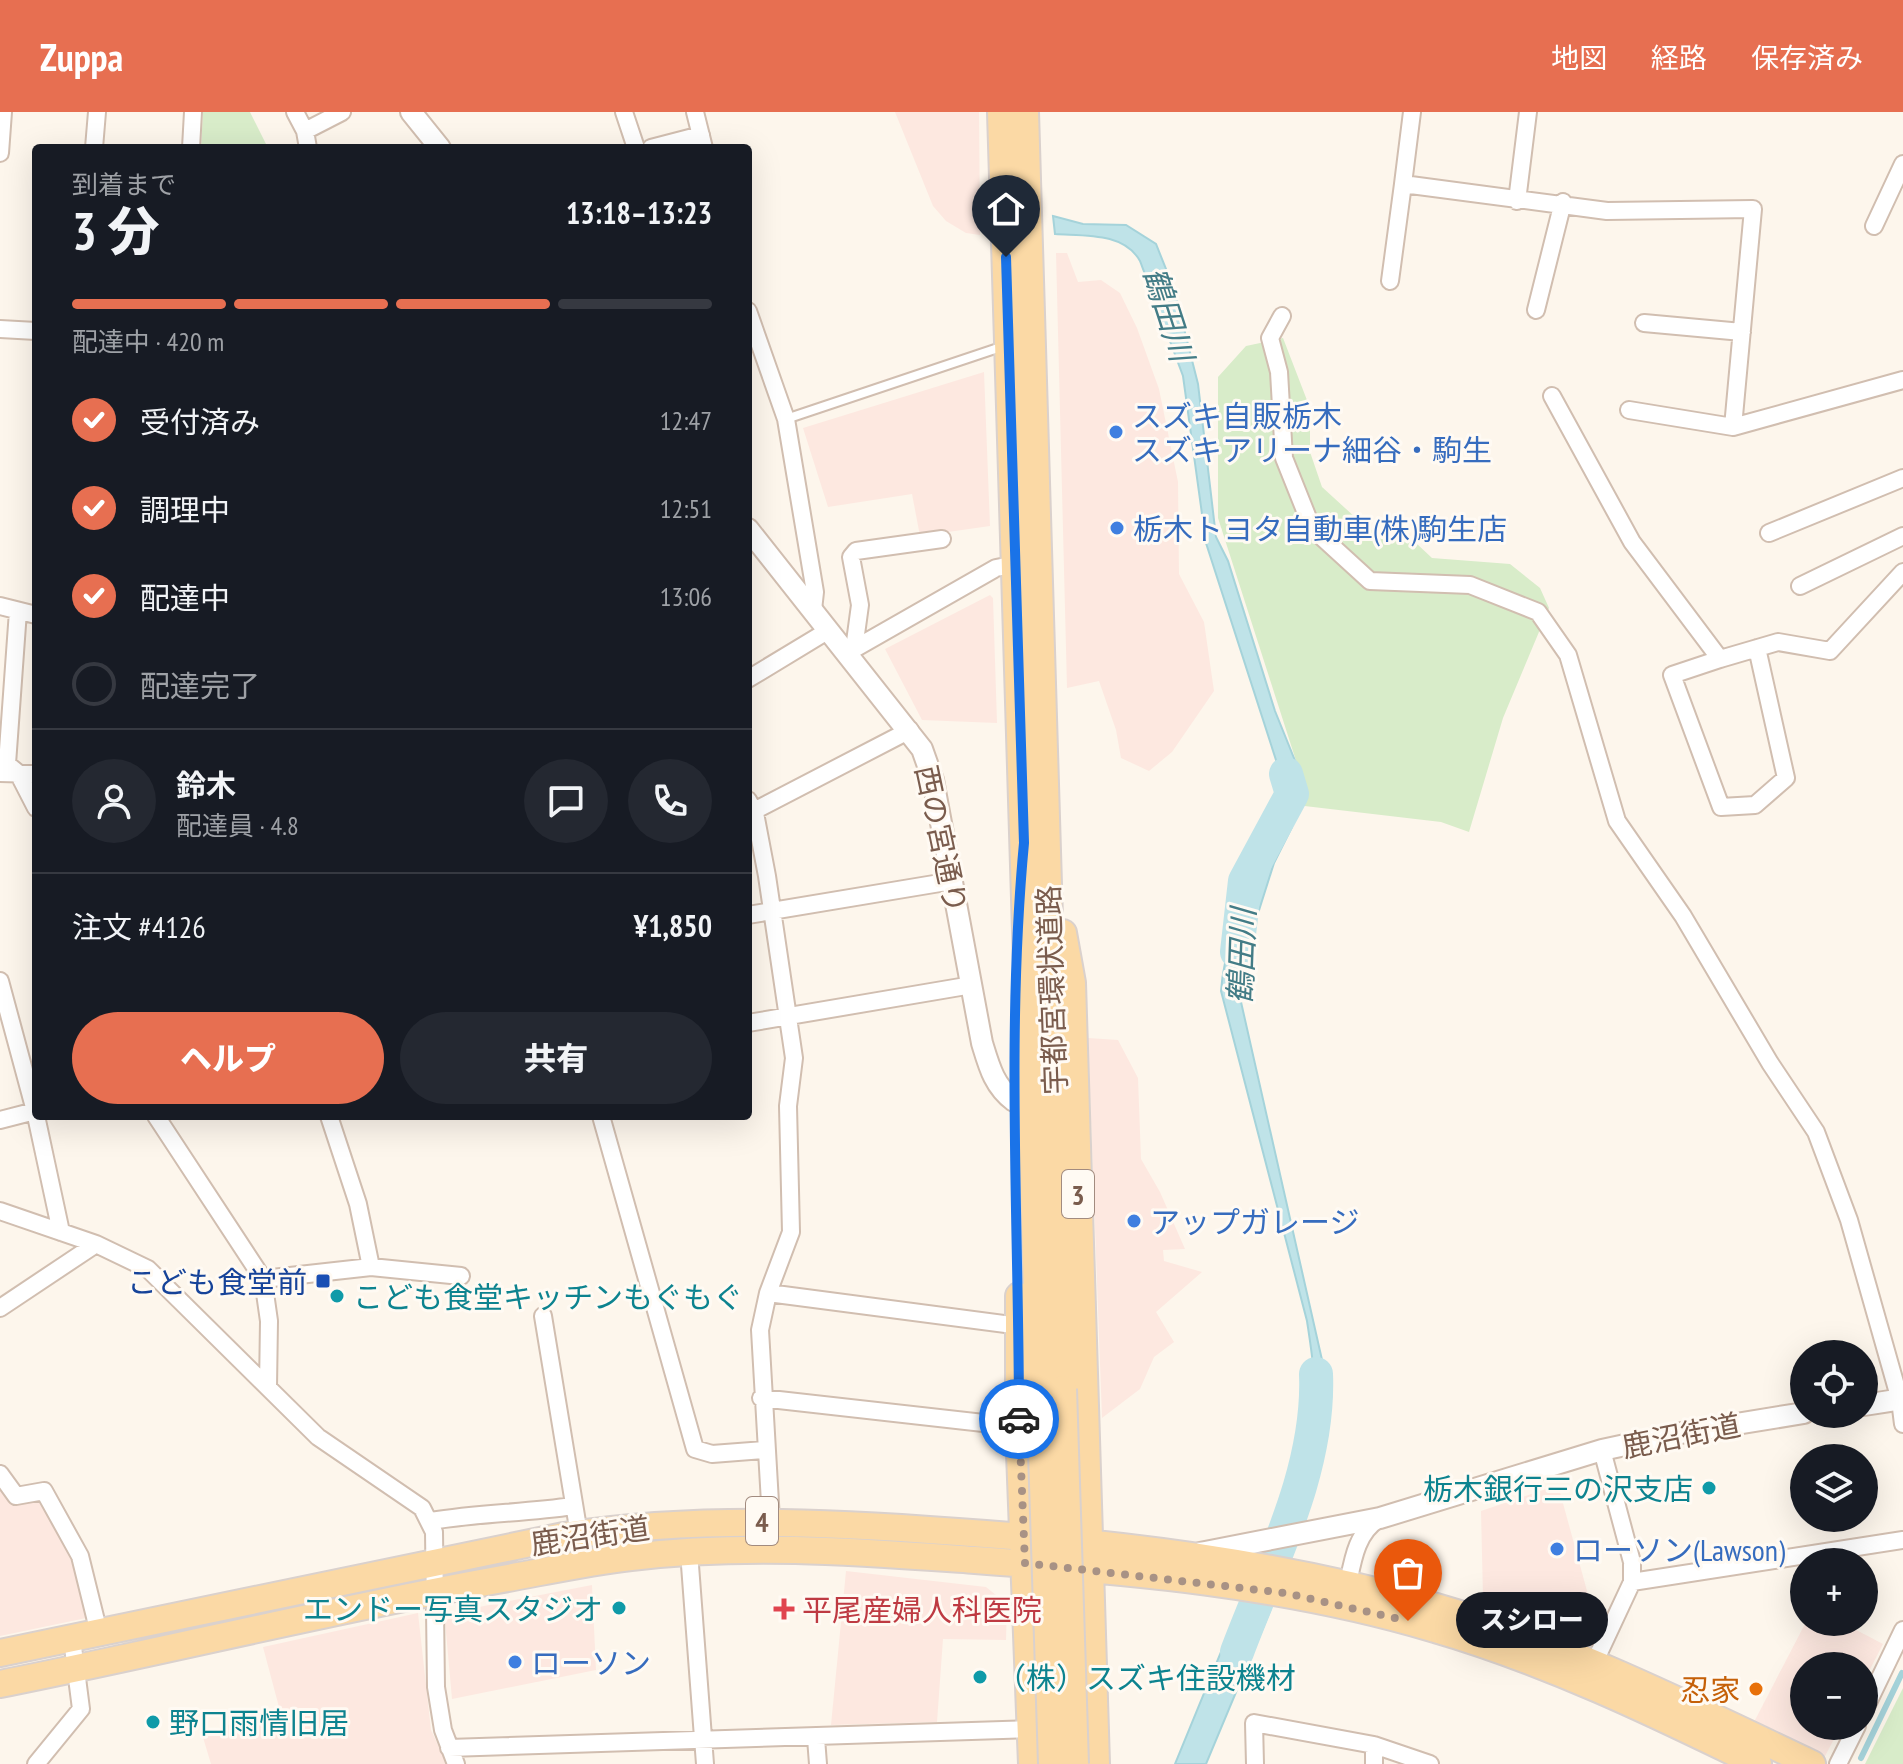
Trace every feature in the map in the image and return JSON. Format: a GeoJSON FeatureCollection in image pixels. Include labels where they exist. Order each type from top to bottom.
{"type":"FeatureCollection","features":[{"type":"Feature","properties":{"kind":"main road","name":"宇都宮環状道路"},"geometry":{"type":"LineString","coordinates":[[1001,112],[1008,345],[1027,563]]}},
{"type":"Feature","properties":{"kind":"main road","name":"宇都宮環状道路"},"geometry":{"type":"LineString","coordinates":[[1025,112],[1027,563],[1051,1390]]}},
{"type":"Feature","properties":{"kind":"main road","name":"3"},"geometry":{"type":"LineString","coordinates":[[1032,1764],[1019,1427],[1020,1326],[1014,1101],[1016,933],[1036,845]]}},
{"type":"Feature","properties":{"kind":"main road","name":"3"},"geometry":{"type":"LineString","coordinates":[[1036,845],[1072,983],[1096,1764]]}},
{"type":"Feature","properties":{"kind":"main road","name":"3"},"geometry":{"type":"LineString","coordinates":[[1051,1390],[1052,1764]]}},
{"type":"Feature","properties":{"kind":"main road","name":"3"},"geometry":{"type":"LineString","coordinates":[[1051,1390],[1075,1764]]}},
{"type":"Feature","properties":{"kind":"main road","name":"鹿沼街道"},"geometry":{"type":"LineString","coordinates":[[0,1653],[435,1561],[639,1526],[771,1520],[1024,1536],[1091,1556],[1188,1557],[1249,1564]]}},
{"type":"Feature","properties":{"kind":"main road","name":"鹿沼街道"},"geometry":{"type":"LineString","coordinates":[[0,1684],[434,1592],[627,1557],[689,1552],[821,1549],[1025,1563]]}},
{"type":"Feature","properties":{"kind":"main road","name":"4"},"geometry":{"type":"LineString","coordinates":[[1025,1563],[1091,1556],[1249,1564],[1289,1583],[1345,1594],[1433,1628],[1590,1672],[1812,1764]]}},
{"type":"Feature","properties":{"kind":"main road","name":"4"},"geometry":{"type":"LineString","coordinates":[[1590,1672],[1758,1764]]}},
{"type":"Feature","properties":{"kind":"street"},"geometry":{"type":"LineString","coordinates":[[0,153],[3,112]]}},
{"type":"Feature","properties":{"kind":"street"},"geometry":{"type":"LineString","coordinates":[[94,144],[97,112]]}},
{"type":"Feature","properties":{"kind":"street"},"geometry":{"type":"LineString","coordinates":[[191,144],[193,112]]}},
{"type":"Feature","properties":{"kind":"street"},"geometry":{"type":"LineString","coordinates":[[295,112],[305,131],[307,144]]}},
{"type":"Feature","properties":{"kind":"street"},"geometry":{"type":"LineString","coordinates":[[305,131],[342,112]]}},
{"type":"Feature","properties":{"kind":"street"},"geometry":{"type":"LineString","coordinates":[[411,112],[437,144]]}},
{"type":"Feature","properties":{"kind":"street"},"geometry":{"type":"LineString","coordinates":[[624,112],[635,144]]}},
{"type":"Feature","properties":{"kind":"street"},"geometry":{"type":"LineString","coordinates":[[695,112],[702,142]]}},
{"type":"Feature","properties":{"kind":"street"},"geometry":{"type":"LineString","coordinates":[[1390,281],[1412,112]]}},
{"type":"Feature","properties":{"kind":"street"},"geometry":{"type":"LineString","coordinates":[[1517,201],[1528,112]]}},
{"type":"Feature","properties":{"kind":"street"},"geometry":{"type":"LineString","coordinates":[[1874,226],[1903,164]]}},
{"type":"Feature","properties":{"kind":"street"},"geometry":{"type":"LineString","coordinates":[[1403,184],[1517,201],[1563,202],[1607,211],[1753,209],[1733,427]]}},
{"type":"Feature","properties":{"kind":"street"},"geometry":{"type":"LineString","coordinates":[[1536,310],[1563,202]]}},
{"type":"Feature","properties":{"kind":"street"},"geometry":{"type":"LineString","coordinates":[[1282,316],[1270,338],[1279,372],[1284,458],[1312,528],[1370,581],[1470,585],[1538,612],[1568,655],[1617,821],[1683,916],[1770,1063],[1816,1132],[1849,1220],[1901,1400],[1903,1424]]}},
{"type":"Feature","properties":{"kind":"street"},"geometry":{"type":"LineString","coordinates":[[752,322],[786,419],[815,592],[813,610]]}},
{"type":"Feature","properties":{"kind":"street"},"geometry":{"type":"LineString","coordinates":[[1644,323],[1742,332]]}},
{"type":"Feature","properties":{"kind":"street"},"geometry":{"type":"LineString","coordinates":[[0,329],[32,331]]}},
{"type":"Feature","properties":{"kind":"street"},"geometry":{"type":"LineString","coordinates":[[1629,410],[1733,427],[1903,380]]}},
{"type":"Feature","properties":{"kind":"street"},"geometry":{"type":"LineString","coordinates":[[1552,396],[1632,542],[1720,659],[1778,642],[1830,651],[1903,572]]}},
{"type":"Feature","properties":{"kind":"street"},"geometry":{"type":"LineString","coordinates":[[1769,533],[1903,478]]}},
{"type":"Feature","properties":{"kind":"street","name":"西の宮通り"},"geometry":{"type":"LineString","coordinates":[[752,534],[829,630],[850,651],[922,749],[933,780],[982,1043],[993,1078],[1001,1091],[1014,1101]]}},
{"type":"Feature","properties":{"kind":"street"},"geometry":{"type":"LineString","coordinates":[[1800,586],[1903,536]]}},
{"type":"Feature","properties":{"kind":"street"},"geometry":{"type":"LineString","coordinates":[[850,651],[860,605],[851,557],[856,551],[942,539]]}},
{"type":"Feature","properties":{"kind":"street"},"geometry":{"type":"LineString","coordinates":[[850,651],[996,568],[1027,563]]}},
{"type":"Feature","properties":{"kind":"street"},"geometry":{"type":"LineString","coordinates":[[0,606],[32,614]]}},
{"type":"Feature","properties":{"kind":"street"},"geometry":{"type":"LineString","coordinates":[[18,611],[6,767],[32,803]]}},
{"type":"Feature","properties":{"kind":"street"},"geometry":{"type":"LineString","coordinates":[[752,677],[829,630]]}},
{"type":"Feature","properties":{"kind":"street"},"geometry":{"type":"LineString","coordinates":[[1726,657],[1672,675],[1721,807],[1755,805],[1786,778],[1757,648]]}},
{"type":"Feature","properties":{"kind":"street"},"geometry":{"type":"LineString","coordinates":[[752,808],[910,730]]}},
{"type":"Feature","properties":{"kind":"street"},"geometry":{"type":"LineString","coordinates":[[6,767],[32,773]]}},
{"type":"Feature","properties":{"kind":"street"},"geometry":{"type":"LineString","coordinates":[[752,818],[772,912],[794,1058],[788,1106],[791,1232],[768,1293],[760,1330],[761,1398],[771,1520]]}},
{"type":"Feature","properties":{"kind":"street"},"geometry":{"type":"LineString","coordinates":[[752,914],[952,881]]}},
{"type":"Feature","properties":{"kind":"street"},"geometry":{"type":"LineString","coordinates":[[0,981],[5,1015],[32,1101]]}},
{"type":"Feature","properties":{"kind":"street"},"geometry":{"type":"LineString","coordinates":[[752,1022],[972,985]]}},
{"type":"Feature","properties":{"kind":"street"},"geometry":{"type":"LineString","coordinates":[[0,1120],[32,1112]]}},
{"type":"Feature","properties":{"kind":"street"},"geometry":{"type":"LineString","coordinates":[[37,1120],[61,1232]]}},
{"type":"Feature","properties":{"kind":"street"},"geometry":{"type":"LineString","coordinates":[[159,1120],[263,1279],[269,1321],[268,1387]]}},
{"type":"Feature","properties":{"kind":"street"},"geometry":{"type":"LineString","coordinates":[[330,1120],[358,1204],[371,1267]]}},
{"type":"Feature","properties":{"kind":"street"},"geometry":{"type":"LineString","coordinates":[[602,1120],[695,1449],[712,1454],[765,1450]]}},
{"type":"Feature","properties":{"kind":"street"},"geometry":{"type":"LineString","coordinates":[[0,1211],[96,1244],[148,1269],[318,1437],[422,1508],[431,1521],[435,1561],[436,1687],[449,1748],[456,1764]]}},
{"type":"Feature","properties":{"kind":"street"},"geometry":{"type":"LineString","coordinates":[[0,1308],[96,1244]]}},
{"type":"Feature","properties":{"kind":"street"},"geometry":{"type":"LineString","coordinates":[[263,1279],[371,1267],[461,1276]]}},
{"type":"Feature","properties":{"kind":"street"},"geometry":{"type":"LineString","coordinates":[[768,1293],[1020,1326]]}},
{"type":"Feature","properties":{"kind":"street"},"geometry":{"type":"LineString","coordinates":[[543,1316],[579,1534]]}},
{"type":"Feature","properties":{"kind":"street"},"geometry":{"type":"LineString","coordinates":[[761,1398],[1019,1427]]}},
{"type":"Feature","properties":{"kind":"street"},"geometry":{"type":"LineString","coordinates":[[1878,1403],[1901,1400]]}},
{"type":"Feature","properties":{"kind":"street","name":"鹿沼街道"},"geometry":{"type":"LineString","coordinates":[[1249,1564],[1303,1535],[1380,1518],[1602,1450],[1790,1415]]}},
{"type":"Feature","properties":{"kind":"street"},"geometry":{"type":"LineString","coordinates":[[1590,1672],[1632,1582],[1632,1562],[1602,1450]]}},
{"type":"Feature","properties":{"kind":"street"},"geometry":{"type":"LineString","coordinates":[[0,1474],[16,1496],[44,1491],[80,1556],[99,1633]]}},
{"type":"Feature","properties":{"kind":"street"},"geometry":{"type":"LineString","coordinates":[[431,1521],[485,1512],[530,1512],[573,1506]]}},
{"type":"Feature","properties":{"kind":"street"},"geometry":{"type":"LineString","coordinates":[[1345,1594],[1362,1536],[1368,1526],[1380,1518]]}},
{"type":"Feature","properties":{"kind":"street"},"geometry":{"type":"LineString","coordinates":[[1632,1582],[1903,1540]]}},
{"type":"Feature","properties":{"kind":"street"},"geometry":{"type":"LineString","coordinates":[[689,1552],[705,1764]]}},
{"type":"Feature","properties":{"kind":"street"},"geometry":{"type":"LineString","coordinates":[[1878,1687],[1898,1653],[1903,1630]]}},
{"type":"Feature","properties":{"kind":"street"},"geometry":{"type":"LineString","coordinates":[[36,1764],[81,1709],[72,1639]]}},
{"type":"Feature","properties":{"kind":"street"},"geometry":{"type":"LineString","coordinates":[[1255,1764],[1254,1723],[1374,1745],[1430,1764]]}},
{"type":"Feature","properties":{"kind":"street"},"geometry":{"type":"LineString","coordinates":[[449,1748],[1031,1729]]}},
{"type":"Feature","properties":{"kind":"street"},"geometry":{"type":"LineString","coordinates":[[816,1738],[818,1764]]}},
{"type":"Feature","properties":{"kind":"street"},"geometry":{"type":"LineString","coordinates":[[1838,1764],[1850,1740]]}},
{"type":"Feature","properties":{"kind":"street"},"geometry":{"type":"LineString","coordinates":[[1374,1745],[1374,1764]]}},
{"type":"Feature","properties":{"kind":"lane"},"geometry":{"type":"LineString","coordinates":[[786,419],[1008,345]]}},
{"type":"Feature","properties":{"kind":"shaded area"},"geometry":{"type":"Polygon","coordinates":[[[895,112],[979,112],[980,235],[966,233],[946,221],[933,206],[895,112]]]}},
{"type":"Feature","properties":{"kind":"shaded area"},"geometry":{"type":"Polygon","coordinates":[[[1056,253],[1067,253],[1078,282],[1101,280],[1120,293],[1137,328],[1159,389],[1178,482],[1179,574],[1204,622],[1214,691],[1172,752],[1149,771],[1121,758],[1116,730],[1099,681],[1067,688],[1056,253]]]}},
{"type":"Feature","properties":{"kind":"shaded area"},"geometry":{"type":"Polygon","coordinates":[[[984,372],[990,526],[920,536],[912,494],[828,507],[803,428],[984,372]]]}},
{"type":"Feature","properties":{"kind":"shaded area"},"geometry":{"type":"Polygon","coordinates":[[[990,595],[993,598],[997,723],[922,720],[885,649],[990,595]]]}},
{"type":"Feature","properties":{"kind":"shaded area"},"geometry":{"type":"Polygon","coordinates":[[[1088,1038],[1118,1040],[1138,1078],[1141,1159],[1160,1192],[1185,1249],[1163,1250],[1164,1261],[1202,1272],[1156,1312],[1174,1342],[1154,1357],[1140,1389],[1102,1418],[1088,1038]]]}},
{"type":"Feature","properties":{"kind":"shaded area"},"geometry":{"type":"Polygon","coordinates":[[[0,1474],[16,1496],[44,1491],[80,1556],[96,1616],[0,1636],[0,1474]]]}},
{"type":"Feature","properties":{"kind":"shaded area"},"geometry":{"type":"Polygon","coordinates":[[[1558,1485],[1598,1631],[1590,1635],[1483,1597],[1481,1511],[1558,1485]]]}},
{"type":"Feature","properties":{"kind":"shaded area"},"geometry":{"type":"Polygon","coordinates":[[[846,1571],[986,1587],[1007,1604],[1006,1640],[943,1639],[937,1722],[831,1725],[846,1571]]]}},
{"type":"Feature","properties":{"kind":"shaded area"},"geometry":{"type":"Polygon","coordinates":[[[592,1585],[596,1670],[452,1699],[445,1621],[458,1611],[592,1585]]]}},
{"type":"Feature","properties":{"kind":"shaded area"},"geometry":{"type":"Polygon","coordinates":[[[418,1613],[431,1730],[447,1764],[211,1764],[202,1734],[279,1707],[263,1647],[418,1613]]]}},
{"type":"Feature","properties":{"kind":"shaded area"},"geometry":{"type":"Polygon","coordinates":[[[1799,1636],[1868,1636],[1883,1644],[1878,1654],[1790,1652],[1799,1636]]]}},
{"type":"Feature","properties":{"kind":"shaded area"},"geometry":{"type":"Polygon","coordinates":[[[1790,1653],[1790,1740],[1834,1740],[1824,1758],[1754,1722],[1790,1653]]]}},
{"type":"Feature","properties":{"kind":"green space"},"geometry":{"type":"Polygon","coordinates":[[[203,112],[250,112],[266,144],[201,144],[203,112]]]}},
{"type":"Feature","properties":{"kind":"green space"},"geometry":{"type":"Polygon","coordinates":[[[1283,338],[1310,408],[1310,452],[1322,487],[1368,529],[1416,543],[1432,558],[1510,564],[1540,588],[1549,608],[1503,718],[1469,832],[1441,822],[1296,805],[1300,773],[1218,518],[1218,377],[1246,346],[1283,338]]]}},
{"type":"Feature","properties":{"kind":"green space"},"geometry":{"type":"Polygon","coordinates":[[[1903,1688],[1903,1764],[1865,1764],[1903,1688]]]}},
{"type":"Feature","properties":{"kind":"water"},"geometry":{"type":"Polygon","coordinates":[[[1053,216],[1083,224],[1126,225],[1156,244],[1174,289],[1198,384],[1216,537],[1228,561],[1275,711],[1300,773],[1292,827],[1274,863],[1242,964],[1241,1002],[1325,1373],[1323,1424],[1299,1520],[1280,1522],[1307,1465],[1315,1430],[1316,1393],[1310,1339],[1221,991],[1231,939],[1270,841],[1286,791],[1206,543],[1183,376],[1140,261],[1133,252],[1114,240],[1055,234],[1053,216]]]}},
{"type":"Feature","properties":{"kind":"water"},"geometry":{"type":"Polygon","coordinates":[[[1239,1608],[1270,1611],[1206,1764],[1175,1764],[1239,1608]]]}},
{"type":"Feature","properties":{"kind":"waterway","name":"鶴田川"},"geometry":{"type":"LineString","coordinates":[[1237,952],[1245,881],[1292,794],[1286,774]]}},
{"type":"Feature","properties":{"kind":"waterway","name":"鶴田川"},"geometry":{"type":"LineString","coordinates":[[1237,1652],[1278,1551],[1301,1481],[1310,1446],[1316,1374]]}},
{"type":"Feature","properties":{"kind":"waterway"},"geometry":{"type":"LineString","coordinates":[[1861,1758],[1902,1673]]}},
{"type":"Feature","properties":{"kind":"way so far"},"geometry":{"type":"LineString","coordinates":[[1019,1419],[1025,1563],[1091,1568],[1285,1593],[1408,1621]]}},
{"type":"Feature","properties":{"kind":"place","name":"スズキ自販栃木 スズキアリーナ細谷・駒生"},"geometry":{"type":"Point","coordinates":[1116,432]}},
{"type":"Feature","properties":{"kind":"place","name":"栃木トヨタ自動車(株)駒生店"},"geometry":{"type":"Point","coordinates":[1117,528]}},
{"type":"Feature","properties":{"kind":"place","name":"アップガレージ"},"geometry":{"type":"Point","coordinates":[1134,1221]}},
{"type":"Feature","properties":{"kind":"place","name":"こども食堂前"},"geometry":{"type":"Point","coordinates":[323,1281]}},
{"type":"Feature","properties":{"kind":"place","name":"こども食堂キッチンもぐもぐ"},"geometry":{"type":"Point","coordinates":[337,1296]}},
{"type":"Feature","properties":{"kind":"place","name":"栃木銀行三の沢支店"},"geometry":{"type":"Point","coordinates":[1709,1488]}},
{"type":"Feature","properties":{"kind":"place","name":"ローソン(Lawson)"},"geometry":{"type":"Point","coordinates":[1557,1549]}},
{"type":"Feature","properties":{"kind":"place","name":"エンドー写真スタジオ"},"geometry":{"type":"Point","coordinates":[619,1608]}},
{"type":"Feature","properties":{"kind":"place","name":"平尾産婦人科医院"},"geometry":{"type":"Point","coordinates":[784,1609]}},
{"type":"Feature","properties":{"kind":"place","name":"スシロー"},"geometry":{"type":"Point","coordinates":[1408,1621]}},
{"type":"Feature","properties":{"kind":"place","name":"ローソン"},"geometry":{"type":"Point","coordinates":[515,1662]}},
{"type":"Feature","properties":{"kind":"place","name":"（株）スズキ住設機材"},"geometry":{"type":"Point","coordinates":[980,1677]}},
{"type":"Feature","properties":{"kind":"place","name":"忍家"},"geometry":{"type":"Point","coordinates":[1756,1689]}},
{"type":"Feature","properties":{"kind":"place","name":"野口雨情旧居"},"geometry":{"type":"Point","coordinates":[153,1722]}},
{"type":"Feature","properties":{"kind":"route"},"geometry":{"type":"LineString","coordinates":[[1006,257],[1024,843],[1016,933],[1014,1073],[1019,1419]]}}]}
